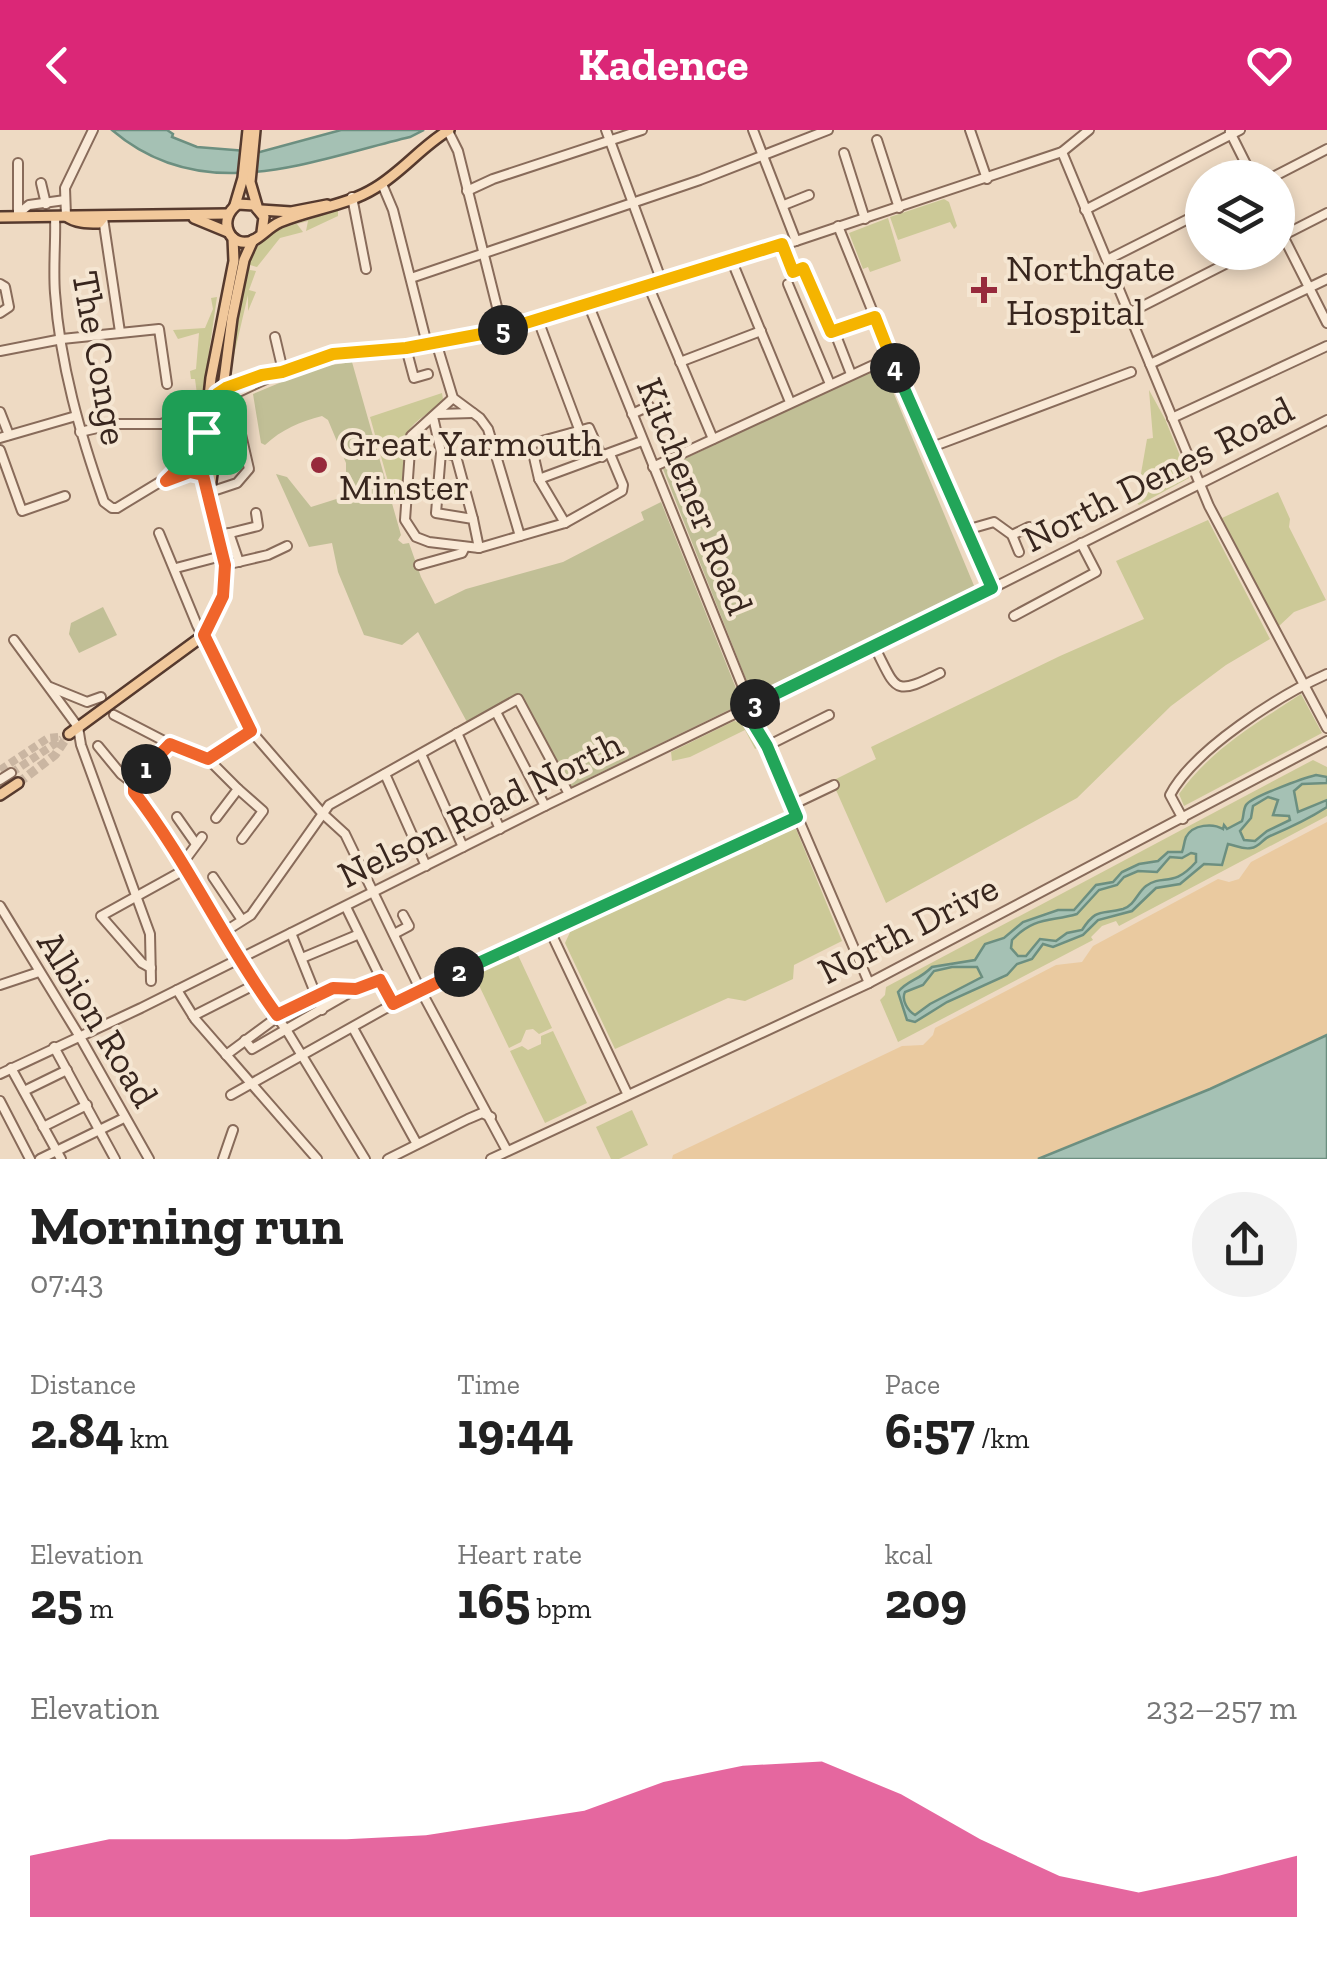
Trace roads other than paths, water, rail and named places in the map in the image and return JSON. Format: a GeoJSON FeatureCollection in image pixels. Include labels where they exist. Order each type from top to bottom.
{"type":"FeatureCollection","features":[{"type":"Feature","properties":{"kind":"main road"},"geometry":{"type":"LineString","coordinates":[[248,130],[246,178],[265,222],[262,232]]}},
{"type":"Feature","properties":{"kind":"main road"},"geometry":{"type":"LineString","coordinates":[[74,730],[204,635],[223,596],[224,534],[208,487],[204,432],[234,260],[232,210],[246,178],[256,130]]}},
{"type":"Feature","properties":{"kind":"main road"},"geometry":{"type":"LineString","coordinates":[[208,487],[241,272],[254,240],[282,221],[382,184],[426,144],[449,130]]}},
{"type":"Feature","properties":{"kind":"main road"},"geometry":{"type":"LineString","coordinates":[[0,217],[185,216],[232,210],[244,203],[280,213],[333,205]]}},
{"type":"Feature","properties":{"kind":"main road"},"geometry":{"type":"LineString","coordinates":[[185,216],[243,242],[254,240]]}},
{"type":"Feature","properties":{"kind":"main road"},"geometry":{"type":"LineString","coordinates":[[204,432],[210,427],[214,401],[222,390]]}},
{"type":"Feature","properties":{"kind":"main road"},"geometry":{"type":"LineString","coordinates":[[0,795],[18,783]]}},
{"type":"Feature","properties":{"kind":"street"},"geometry":{"type":"LineString","coordinates":[[18,214],[23,207],[65,200],[65,188],[92,130]]}},
{"type":"Feature","properties":{"kind":"street"},"geometry":{"type":"LineString","coordinates":[[449,130],[456,142],[503,331]]}},
{"type":"Feature","properties":{"kind":"street"},"geometry":{"type":"LineString","coordinates":[[606,130],[662,282]]}},
{"type":"Feature","properties":{"kind":"street"},"geometry":{"type":"LineString","coordinates":[[466,191],[642,130]]}},
{"type":"Feature","properties":{"kind":"street"},"geometry":{"type":"LineString","coordinates":[[753,130],[796,242]]}},
{"type":"Feature","properties":{"kind":"street"},"geometry":{"type":"LineString","coordinates":[[412,278],[635,202],[828,130]]}},
{"type":"Feature","properties":{"kind":"street"},"geometry":{"type":"LineString","coordinates":[[970,130],[988,179]]}},
{"type":"Feature","properties":{"kind":"street"},"geometry":{"type":"LineString","coordinates":[[220,406],[230,396],[333,354],[406,348],[503,331],[796,242],[1062,152],[1090,130]]}},
{"type":"Feature","properties":{"kind":"street"},"geometry":{"type":"LineString","coordinates":[[1086,210],[1233,132],[1245,160]]}},
{"type":"Feature","properties":{"kind":"street"},"geometry":{"type":"LineString","coordinates":[[877,140],[899,208]]}},
{"type":"Feature","properties":{"kind":"street"},"geometry":{"type":"LineString","coordinates":[[1295,166],[1327,149]]}},
{"type":"Feature","properties":{"kind":"street"},"geometry":{"type":"LineString","coordinates":[[1062,152],[1200,482],[1236,560],[1327,728]]}},
{"type":"Feature","properties":{"kind":"street"},"geometry":{"type":"LineString","coordinates":[[844,153],[864,219]]}},
{"type":"Feature","properties":{"kind":"street"},"geometry":{"type":"LineString","coordinates":[[18,162],[18,214]]}},
{"type":"Feature","properties":{"kind":"street"},"geometry":{"type":"LineString","coordinates":[[41,184],[46,204]]}},
{"type":"Feature","properties":{"kind":"street"},"geometry":{"type":"LineString","coordinates":[[382,184],[394,210],[432,343],[453,398],[488,429],[520,536]]}},
{"type":"Feature","properties":{"kind":"street"},"geometry":{"type":"LineString","coordinates":[[784,205],[809,195]]}},
{"type":"Feature","properties":{"kind":"street"},"geometry":{"type":"LineString","coordinates":[[352,198],[366,269]]}},
{"type":"Feature","properties":{"kind":"street","name":"The Conge"},"geometry":{"type":"LineString","coordinates":[[65,200],[55,295],[76,416],[104,502],[108,506],[124,505],[166,481]]}},
{"type":"Feature","properties":{"kind":"street"},"geometry":{"type":"LineString","coordinates":[[1295,226],[1327,213]]}},
{"type":"Feature","properties":{"kind":"street"},"geometry":{"type":"LineString","coordinates":[[103,218],[120,332]]}},
{"type":"Feature","properties":{"kind":"street"},"geometry":{"type":"LineString","coordinates":[[1107,260],[1185,221]]}},
{"type":"Feature","properties":{"kind":"street"},"geometry":{"type":"LineString","coordinates":[[838,226],[992,588]]}},
{"type":"Feature","properties":{"kind":"street"},"geometry":{"type":"LineString","coordinates":[[782,244],[793,272],[803,268],[850,374]]}},
{"type":"Feature","properties":{"kind":"street"},"geometry":{"type":"LineString","coordinates":[[732,260],[790,402]]}},
{"type":"Feature","properties":{"kind":"street"},"geometry":{"type":"LineString","coordinates":[[1295,262],[1327,323]]}},
{"type":"Feature","properties":{"kind":"street"},"geometry":{"type":"LineString","coordinates":[[1129,314],[1214,270]]}},
{"type":"Feature","properties":{"kind":"street"},"geometry":{"type":"LineString","coordinates":[[1150,364],[1327,278]]}},
{"type":"Feature","properties":{"kind":"street"},"geometry":{"type":"LineString","coordinates":[[0,284],[6,290],[9,307],[0,313]]}},
{"type":"Feature","properties":{"kind":"street"},"geometry":{"type":"LineString","coordinates":[[788,284],[830,384]]}},
{"type":"Feature","properties":{"kind":"street"},"geometry":{"type":"LineString","coordinates":[[648,286],[713,439]]}},
{"type":"Feature","properties":{"kind":"street","name":"Kitchener Road"},"geometry":{"type":"LineString","coordinates":[[589,306],[748,708],[869,983]]}},
{"type":"Feature","properties":{"kind":"street"},"geometry":{"type":"LineString","coordinates":[[835,333],[875,317]]}},
{"type":"Feature","properties":{"kind":"street"},"geometry":{"type":"LineString","coordinates":[[538,320],[579,429]]}},
{"type":"Feature","properties":{"kind":"street"},"geometry":{"type":"LineString","coordinates":[[0,352],[62,339],[159,329],[167,384]]}},
{"type":"Feature","properties":{"kind":"street"},"geometry":{"type":"LineString","coordinates":[[680,362],[761,331]]}},
{"type":"Feature","properties":{"kind":"street"},"geometry":{"type":"LineString","coordinates":[[275,338],[283,372]]}},
{"type":"Feature","properties":{"kind":"street"},"geometry":{"type":"LineString","coordinates":[[1172,418],[1327,346]]}},
{"type":"Feature","properties":{"kind":"street"},"geometry":{"type":"LineString","coordinates":[[406,348],[414,378],[428,374]]}},
{"type":"Feature","properties":{"kind":"street"},"geometry":{"type":"LineString","coordinates":[[652,468],[891,357]]}},
{"type":"Feature","properties":{"kind":"street"},"geometry":{"type":"LineString","coordinates":[[224,372],[240,383]]}},
{"type":"Feature","properties":{"kind":"street"},"geometry":{"type":"LineString","coordinates":[[222,390],[283,372]]}},
{"type":"Feature","properties":{"kind":"street"},"geometry":{"type":"LineString","coordinates":[[932,447],[1131,372]]}},
{"type":"Feature","properties":{"kind":"street"},"geometry":{"type":"LineString","coordinates":[[453,398],[411,436],[404,516],[416,537],[479,548],[565,523],[622,490],[623,485],[592,429],[579,429],[531,444],[539,479],[565,523]]}},
{"type":"Feature","properties":{"kind":"street"},"geometry":{"type":"LineString","coordinates":[[632,414],[648,406]]}},
{"type":"Feature","properties":{"kind":"street"},"geometry":{"type":"LineString","coordinates":[[0,412],[5,437],[76,416]]}},
{"type":"Feature","properties":{"kind":"street"},"geometry":{"type":"LineString","coordinates":[[80,432],[115,424],[162,424],[198,412]]}},
{"type":"Feature","properties":{"kind":"street"},"geometry":{"type":"LineString","coordinates":[[435,416],[473,413]]}},
{"type":"Feature","properties":{"kind":"street"},"geometry":{"type":"LineString","coordinates":[[435,416],[442,452],[436,514],[473,519]]}},
{"type":"Feature","properties":{"kind":"street","name":"North Denes Road"},"geometry":{"type":"LineString","coordinates":[[748,708],[1327,420]]}},
{"type":"Feature","properties":{"kind":"street"},"geometry":{"type":"LineString","coordinates":[[166,481],[190,472],[208,487],[238,483],[249,468],[236,422]]}},
{"type":"Feature","properties":{"kind":"street"},"geometry":{"type":"LineString","coordinates":[[166,481],[187,460],[204,432]]}},
{"type":"Feature","properties":{"kind":"street"},"geometry":{"type":"LineString","coordinates":[[539,479],[642,441]]}},
{"type":"Feature","properties":{"kind":"street"},"geometry":{"type":"LineString","coordinates":[[0,450],[22,511],[65,496]]}},
{"type":"Feature","properties":{"kind":"street"},"geometry":{"type":"LineString","coordinates":[[442,452],[456,456],[479,548]]}},
{"type":"Feature","properties":{"kind":"street"},"geometry":{"type":"LineString","coordinates":[[238,562],[224,534],[258,526],[256,513]]}},
{"type":"Feature","properties":{"kind":"street"},"geometry":{"type":"LineString","coordinates":[[966,530],[990,522],[1012,535],[1019,552]]}},
{"type":"Feature","properties":{"kind":"street"},"geometry":{"type":"LineString","coordinates":[[1012,535],[1029,527]]}},
{"type":"Feature","properties":{"kind":"street"},"geometry":{"type":"LineString","coordinates":[[160,533],[197,625],[251,731],[345,834],[420,989],[506,1150]]}},
{"type":"Feature","properties":{"kind":"street"},"geometry":{"type":"LineString","coordinates":[[1014,616],[1096,572],[1081,543]]}},
{"type":"Feature","properties":{"kind":"street"},"geometry":{"type":"LineString","coordinates":[[225,565],[287,546]]}},
{"type":"Feature","properties":{"kind":"street"},"geometry":{"type":"LineString","coordinates":[[420,564],[462,553],[465,547]]}},
{"type":"Feature","properties":{"kind":"street"},"geometry":{"type":"LineString","coordinates":[[176,568],[214,558]]}},
{"type":"Feature","properties":{"kind":"street"},"geometry":{"type":"LineString","coordinates":[[14,640],[49,687],[74,730],[151,941],[151,980]]}},
{"type":"Feature","properties":{"kind":"street"},"geometry":{"type":"LineString","coordinates":[[874,646],[892,681],[900,688],[908,689],[940,672]]}},
{"type":"Feature","properties":{"kind":"street"},"geometry":{"type":"LineString","coordinates":[[1182,818],[1170,795],[1182,778],[1242,724],[1327,674]]}},
{"type":"Feature","properties":{"kind":"street"},"geometry":{"type":"LineString","coordinates":[[49,687],[87,702],[101,697]]}},
{"type":"Feature","properties":{"kind":"street"},"geometry":{"type":"LineString","coordinates":[[224,932],[250,915],[329,805],[518,700],[569,794]]}},
{"type":"Feature","properties":{"kind":"street","name":"Nelson Road North"},"geometry":{"type":"LineString","coordinates":[[0,1074],[748,708]]}},
{"type":"Feature","properties":{"kind":"street"},"geometry":{"type":"LineString","coordinates":[[496,712],[544,806]]}},
{"type":"Feature","properties":{"kind":"street"},"geometry":{"type":"LineString","coordinates":[[767,746],[829,714]]}},
{"type":"Feature","properties":{"kind":"street"},"geometry":{"type":"LineString","coordinates":[[114,715],[208,759],[262,811],[242,839]]}},
{"type":"Feature","properties":{"kind":"street"},"geometry":{"type":"LineString","coordinates":[[208,759],[251,731]]}},
{"type":"Feature","properties":{"kind":"street"},"geometry":{"type":"LineString","coordinates":[[458,733],[500,829]]}},
{"type":"Feature","properties":{"kind":"street","name":"North Drive"},"geometry":{"type":"LineString","coordinates":[[491,1159],[869,983],[1327,741]]}},
{"type":"Feature","properties":{"kind":"street"},"geometry":{"type":"LineString","coordinates":[[170,744],[134,784],[134,792],[365,1159]]}},
{"type":"Feature","properties":{"kind":"street"},"geometry":{"type":"LineString","coordinates":[[100,753],[134,784]]}},
{"type":"Feature","properties":{"kind":"street"},"geometry":{"type":"LineString","coordinates":[[421,754],[464,847]]}},
{"type":"Feature","properties":{"kind":"street"},"geometry":{"type":"LineString","coordinates":[[0,780],[11,773]]}},
{"type":"Feature","properties":{"kind":"street"},"geometry":{"type":"LineString","coordinates":[[385,774],[426,866]]}},
{"type":"Feature","properties":{"kind":"street"},"geometry":{"type":"LineString","coordinates":[[792,805],[834,785]]}},
{"type":"Feature","properties":{"kind":"street"},"geometry":{"type":"LineString","coordinates":[[216,818],[238,788]]}},
{"type":"Feature","properties":{"kind":"street"},"geometry":{"type":"LineString","coordinates":[[152,968],[142,963],[102,919],[102,914],[184,867],[199,840],[177,817]]}},
{"type":"Feature","properties":{"kind":"street"},"geometry":{"type":"LineString","coordinates":[[230,1095],[420,989],[797,817]]}},
{"type":"Feature","properties":{"kind":"street"},"geometry":{"type":"LineString","coordinates":[[197,889],[216,874],[242,920]]}},
{"type":"Feature","properties":{"kind":"street","name":"Albion Road"},"geometry":{"type":"LineString","coordinates":[[0,906],[148,1159]]}},
{"type":"Feature","properties":{"kind":"street"},"geometry":{"type":"LineString","coordinates":[[346,907],[393,1004]]}},
{"type":"Feature","properties":{"kind":"street"},"geometry":{"type":"LineString","coordinates":[[394,934],[409,926],[404,916]]}},
{"type":"Feature","properties":{"kind":"street"},"geometry":{"type":"LineString","coordinates":[[550,932],[627,1094]]}},
{"type":"Feature","properties":{"kind":"street"},"geometry":{"type":"LineString","coordinates":[[291,933],[322,1010]]}},
{"type":"Feature","properties":{"kind":"street"},"geometry":{"type":"LineString","coordinates":[[302,958],[357,935]]}},
{"type":"Feature","properties":{"kind":"street"},"geometry":{"type":"LineString","coordinates":[[0,985],[39,972]]}},
{"type":"Feature","properties":{"kind":"street"},"geometry":{"type":"LineString","coordinates":[[245,1040],[252,1049],[356,989],[380,980]]}},
{"type":"Feature","properties":{"kind":"street"},"geometry":{"type":"LineString","coordinates":[[192,1016],[254,984]]}},
{"type":"Feature","properties":{"kind":"street"},"geometry":{"type":"LineString","coordinates":[[226,1055],[277,1015],[315,995],[333,988],[356,989]]}},
{"type":"Feature","properties":{"kind":"street"},"geometry":{"type":"LineString","coordinates":[[177,990],[192,1016],[317,1159]]}},
{"type":"Feature","properties":{"kind":"street"},"geometry":{"type":"LineString","coordinates":[[353,1028],[417,1144]]}},
{"type":"Feature","properties":{"kind":"street"},"geometry":{"type":"LineString","coordinates":[[257,1030],[264,1043]]}},
{"type":"Feature","properties":{"kind":"street"},"geometry":{"type":"LineString","coordinates":[[54,1047],[114,1156],[101,1159]]}},
{"type":"Feature","properties":{"kind":"street"},"geometry":{"type":"LineString","coordinates":[[12,1068],[58,1155]]}},
{"type":"Feature","properties":{"kind":"street"},"geometry":{"type":"LineString","coordinates":[[24,1091],[67,1070]]}},
{"type":"Feature","properties":{"kind":"street"},"geometry":{"type":"LineString","coordinates":[[468,1118],[479,1104],[473,1089]]}},
{"type":"Feature","properties":{"kind":"street"},"geometry":{"type":"LineString","coordinates":[[0,1101],[30,1159]]}},
{"type":"Feature","properties":{"kind":"street"},"geometry":{"type":"LineString","coordinates":[[44,1127],[87,1105]]}},
{"type":"Feature","properties":{"kind":"street"},"geometry":{"type":"LineString","coordinates":[[388,1159],[468,1118],[482,1113],[491,1116]]}},
{"type":"Feature","properties":{"kind":"street"},"geometry":{"type":"LineString","coordinates":[[40,1159],[58,1155],[124,1118]]}},
{"type":"Feature","properties":{"kind":"street"},"geometry":{"type":"LineString","coordinates":[[223,1159],[233,1130]]}},
{"type":"Feature","properties":{"kind":"tunnel"},"geometry":{"type":"LineString","coordinates":[[18,783],[55,755],[69,734]]}},
{"type":"Feature","properties":{"kind":"tunnel"},"geometry":{"type":"LineString","coordinates":[[0,770],[48,738],[66,736]]}},
{"type":"Feature","properties":{"kind":"tunnel"},"geometry":{"type":"LineString","coordinates":[[11,773],[62,739]]}},
{"type":"Feature","properties":{"kind":"place","name":"Northgate Hospital"},"geometry":{"type":"Point","coordinates":[984,290]}},
{"type":"Feature","properties":{"kind":"place","name":"Great Yarmouth Minster"},"geometry":{"type":"Point","coordinates":[319,465]}}]}
